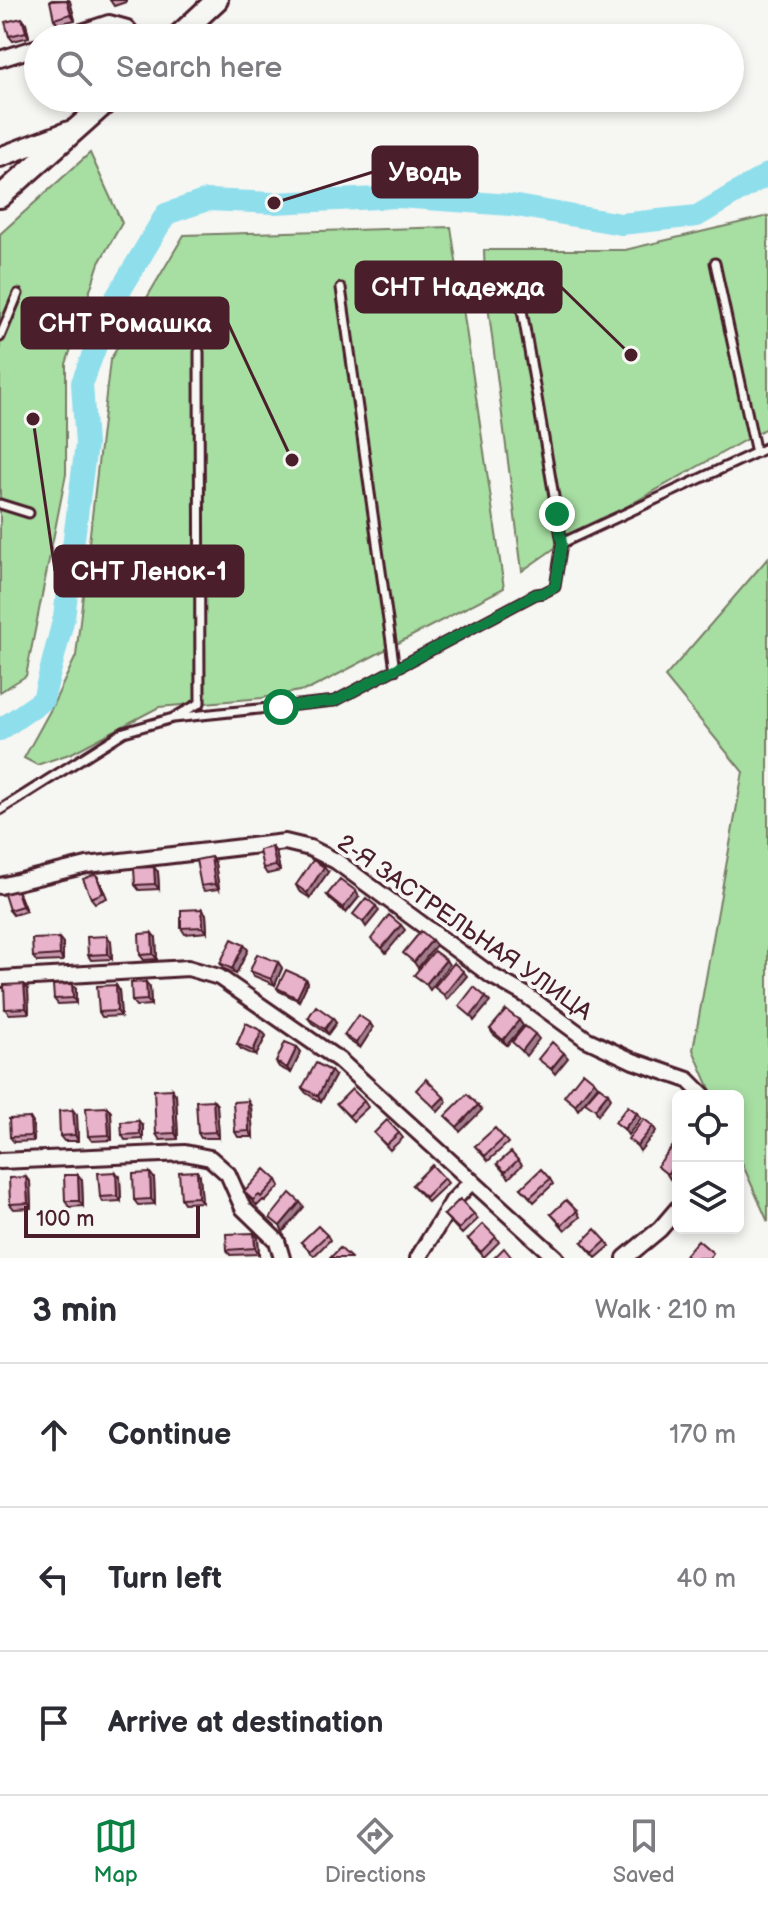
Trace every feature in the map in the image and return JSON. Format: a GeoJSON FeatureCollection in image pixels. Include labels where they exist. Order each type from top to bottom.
{"type":"FeatureCollection","features":[{"type":"Feature","properties":{"kind":"main road"},"geometry":{"type":"LineString","coordinates":[[191,24],[217,0]]}},
{"type":"Feature","properties":{"kind":"main road"},"geometry":{"type":"LineString","coordinates":[[0,197],[96,112]]}},
{"type":"Feature","properties":{"kind":"street"},"geometry":{"type":"LineString","coordinates":[[0,59],[24,51]]}},
{"type":"Feature","properties":{"kind":"street"},"geometry":{"type":"LineString","coordinates":[[0,157],[79,127]]}},
{"type":"Feature","properties":{"kind":"street","name":"2-Я ЗАСТРЕЛЬНАЯ УЛИЦА"},"geometry":{"type":"LineString","coordinates":[[0,886],[87,865],[285,842],[310,848],[336,861],[492,976],[526,995],[586,1039],[633,1061],[688,1080],[698,1090]]}},
{"type":"Feature","properties":{"kind":"street"},"geometry":{"type":"LineString","coordinates":[[0,979],[188,968],[219,977],[339,1060],[556,1258]]}},
{"type":"Feature","properties":{"kind":"street"},"geometry":{"type":"LineString","coordinates":[[0,1161],[185,1153],[210,1158],[228,1174],[243,1208],[277,1241],[282,1258]]}},
{"type":"Feature","properties":{"kind":"street"},"geometry":{"type":"LineString","coordinates":[[418,1258],[453,1201],[472,1181]]}},
{"type":"Feature","properties":{"kind":"street"},"geometry":{"type":"LineString","coordinates":[[625,1258],[672,1215]]}},
{"type":"Feature","properties":{"kind":"lane"},"geometry":{"type":"LineString","coordinates":[[715,263],[756,453]]}},
{"type":"Feature","properties":{"kind":"lane"},"geometry":{"type":"LineString","coordinates":[[0,810],[124,732],[173,718],[335,701],[536,594],[555,587],[562,543],[516,275]]}},
{"type":"Feature","properties":{"kind":"lane"},"geometry":{"type":"LineString","coordinates":[[341,288],[395,670]]}},
{"type":"Feature","properties":{"kind":"lane"},"geometry":{"type":"LineString","coordinates":[[0,337],[18,294]]}},
{"type":"Feature","properties":{"kind":"lane"},"geometry":{"type":"LineString","coordinates":[[173,718],[200,703],[199,352]]}},
{"type":"Feature","properties":{"kind":"lane"},"geometry":{"type":"LineString","coordinates":[[562,543],[768,447]]}},
{"type":"Feature","properties":{"kind":"lane"},"geometry":{"type":"LineString","coordinates":[[0,504],[29,513]]}},
{"type":"Feature","properties":{"kind":"green space"},"geometry":{"type":"Polygon","coordinates":[[[90,153],[122,223],[99,263],[66,364],[66,474],[26,676],[0,692],[0,234],[90,153]]]}},
{"type":"Feature","properties":{"kind":"green space"},"geometry":{"type":"Polygon","coordinates":[[[768,216],[768,427],[562,543],[522,571],[485,282],[484,250],[625,250],[768,216]]]}},
{"type":"Feature","properties":{"kind":"green space"},"geometry":{"type":"Polygon","coordinates":[[[451,227],[504,588],[310,689],[262,698],[159,707],[72,753],[37,765],[24,758],[76,656],[110,360],[184,235],[451,227]]]}},
{"type":"Feature","properties":{"kind":"green space"},"geometry":{"type":"Polygon","coordinates":[[[768,558],[768,1222],[744,1168],[744,1090],[710,1090],[693,1050],[743,772],[665,677],[768,558]]]}},
{"type":"Feature","properties":{"kind":"building"},"geometry":{"type":"Polygon","coordinates":[[[67,0],[71,14],[54,19],[50,1],[67,0]]]}},
{"type":"Feature","properties":{"kind":"building"},"geometry":{"type":"Polygon","coordinates":[[[22,18],[24,32],[9,36],[5,22],[22,18]]]}},
{"type":"Feature","properties":{"kind":"building"},"geometry":{"type":"Polygon","coordinates":[[[272,847],[276,866],[263,868],[259,850],[272,847]]]}},
{"type":"Feature","properties":{"kind":"building"},"geometry":{"type":"Polygon","coordinates":[[[211,857],[215,884],[201,886],[196,860],[211,857]]]}},
{"type":"Feature","properties":{"kind":"building"},"geometry":{"type":"Polygon","coordinates":[[[313,860],[324,867],[307,893],[296,885],[313,860]]]}},
{"type":"Feature","properties":{"kind":"building"},"geometry":{"type":"Polygon","coordinates":[[[154,867],[155,884],[135,885],[134,868],[154,867]]]}},
{"type":"Feature","properties":{"kind":"building"},"geometry":{"type":"Polygon","coordinates":[[[96,874],[103,893],[91,898],[83,879],[96,874]]]}},
{"type":"Feature","properties":{"kind":"building"},"geometry":{"type":"Polygon","coordinates":[[[340,879],[356,891],[343,908],[327,895],[340,879]]]}},
{"type":"Feature","properties":{"kind":"building"},"geometry":{"type":"Polygon","coordinates":[[[17,891],[22,906],[9,910],[4,894],[17,891]]]}},
{"type":"Feature","properties":{"kind":"building"},"geometry":{"type":"Polygon","coordinates":[[[366,898],[376,906],[363,922],[353,914],[366,898]]]}},
{"type":"Feature","properties":{"kind":"building"},"geometry":{"type":"Polygon","coordinates":[[[202,909],[203,927],[181,928],[181,910],[202,909]]]}},
{"type":"Feature","properties":{"kind":"building"},"geometry":{"type":"Polygon","coordinates":[[[389,915],[401,925],[382,948],[371,939],[389,915]]]}},
{"type":"Feature","properties":{"kind":"building"},"geometry":{"type":"Polygon","coordinates":[[[421,931],[432,940],[414,962],[403,953],[421,931]]]}},
{"type":"Feature","properties":{"kind":"building"},"geometry":{"type":"Polygon","coordinates":[[[152,933],[153,954],[140,955],[139,934],[152,933]]]}},
{"type":"Feature","properties":{"kind":"building"},"geometry":{"type":"Polygon","coordinates":[[[107,936],[108,954],[88,955],[87,937],[107,936]]]}},
{"type":"Feature","properties":{"kind":"building"},"geometry":{"type":"Polygon","coordinates":[[[59,938],[60,955],[33,957],[32,939],[59,938]]]}},
{"type":"Feature","properties":{"kind":"building"},"geometry":{"type":"Polygon","coordinates":[[[232,939],[244,945],[232,969],[220,963],[232,939]]]}},
{"type":"Feature","properties":{"kind":"building"},"geometry":{"type":"Polygon","coordinates":[[[434,951],[446,960],[426,984],[414,975],[434,951]]]}},
{"type":"Feature","properties":{"kind":"building"},"geometry":{"type":"Polygon","coordinates":[[[257,954],[278,962],[271,979],[250,971],[257,954]]]}},
{"type":"Feature","properties":{"kind":"building"},"geometry":{"type":"Polygon","coordinates":[[[454,963],[463,971],[444,995],[434,987],[454,963]]]}},
{"type":"Feature","properties":{"kind":"building"},"geometry":{"type":"Polygon","coordinates":[[[286,970],[306,979],[297,998],[277,988],[286,970]]]}},
{"type":"Feature","properties":{"kind":"building"},"geometry":{"type":"Polygon","coordinates":[[[146,982],[147,1000],[132,1001],[131,983],[146,982]]]}},
{"type":"Feature","properties":{"kind":"building"},"geometry":{"type":"Polygon","coordinates":[[[24,984],[26,1008],[5,1009],[4,985],[24,984]]]}},
{"type":"Feature","properties":{"kind":"building"},"geometry":{"type":"Polygon","coordinates":[[[72,984],[73,998],[54,999],[53,985],[72,984]]]}},
{"type":"Feature","properties":{"kind":"building"},"geometry":{"type":"Polygon","coordinates":[[[116,985],[117,1011],[99,1012],[97,986],[116,985]]]}},
{"type":"Feature","properties":{"kind":"building"},"geometry":{"type":"Polygon","coordinates":[[[474,987],[486,997],[471,1016],[459,1006],[474,987]]]}},
{"type":"Feature","properties":{"kind":"building"},"geometry":{"type":"Polygon","coordinates":[[[316,1006],[333,1018],[325,1029],[308,1018],[316,1006]]]}},
{"type":"Feature","properties":{"kind":"building"},"geometry":{"type":"Polygon","coordinates":[[[506,1010],[519,1020],[503,1040],[490,1029],[506,1010]]]}},
{"type":"Feature","properties":{"kind":"building"},"geometry":{"type":"Polygon","coordinates":[[[358,1015],[370,1023],[356,1043],[344,1035],[358,1015]]]}},
{"type":"Feature","properties":{"kind":"building"},"geometry":{"type":"Polygon","coordinates":[[[246,1023],[262,1031],[253,1051],[237,1044],[246,1023]]]}},
{"type":"Feature","properties":{"kind":"building"},"geometry":{"type":"Polygon","coordinates":[[[525,1026],[535,1034],[522,1051],[512,1042],[525,1026]]]}},
{"type":"Feature","properties":{"kind":"building"},"geometry":{"type":"Polygon","coordinates":[[[285,1042],[297,1047],[287,1068],[276,1062],[285,1042]]]}},
{"type":"Feature","properties":{"kind":"building"},"geometry":{"type":"Polygon","coordinates":[[[552,1042],[564,1053],[551,1069],[538,1059],[552,1042]]]}},
{"type":"Feature","properties":{"kind":"building"},"geometry":{"type":"Polygon","coordinates":[[[316,1063],[331,1071],[318,1096],[302,1088],[316,1063]]]}},
{"type":"Feature","properties":{"kind":"building"},"geometry":{"type":"Polygon","coordinates":[[[583,1072],[594,1081],[575,1105],[564,1096],[583,1072]]]}},
{"type":"Feature","properties":{"kind":"building"},"geometry":{"type":"Polygon","coordinates":[[[426,1079],[444,1097],[434,1107],[416,1090],[426,1079]]]}},
{"type":"Feature","properties":{"kind":"building"},"geometry":{"type":"Polygon","coordinates":[[[599,1086],[608,1093],[595,1109],[585,1102],[599,1086]]]}},
{"type":"Feature","properties":{"kind":"building"},"geometry":{"type":"Polygon","coordinates":[[[172,1089],[175,1133],[156,1134],[154,1090],[172,1089]]]}},
{"type":"Feature","properties":{"kind":"building"},"geometry":{"type":"Polygon","coordinates":[[[352,1089],[364,1101],[349,1116],[337,1104],[352,1089]]]}},
{"type":"Feature","properties":{"kind":"building"},"geometry":{"type":"Polygon","coordinates":[[[467,1094],[478,1105],[457,1127],[445,1116],[467,1094]]]}},
{"type":"Feature","properties":{"kind":"building"},"geometry":{"type":"Polygon","coordinates":[[[213,1100],[215,1132],[198,1133],[196,1101],[213,1100]]]}},
{"type":"Feature","properties":{"kind":"building"},"geometry":{"type":"Polygon","coordinates":[[[248,1101],[249,1131],[235,1132],[233,1102],[248,1101]]]}},
{"type":"Feature","properties":{"kind":"building"},"geometry":{"type":"Polygon","coordinates":[[[628,1106],[637,1113],[624,1129],[615,1122],[628,1106]]]}},
{"type":"Feature","properties":{"kind":"building"},"geometry":{"type":"Polygon","coordinates":[[[107,1107],[109,1135],[88,1136],[86,1108],[107,1107]]]}},
{"type":"Feature","properties":{"kind":"building"},"geometry":{"type":"Polygon","coordinates":[[[73,1110],[75,1135],[60,1136],[59,1111],[73,1110]]]}},
{"type":"Feature","properties":{"kind":"building"},"geometry":{"type":"Polygon","coordinates":[[[30,1118],[31,1136],[10,1137],[9,1119],[30,1118]]]}},
{"type":"Feature","properties":{"kind":"building"},"geometry":{"type":"Polygon","coordinates":[[[644,1119],[653,1126],[637,1146],[628,1139],[644,1119]]]}},
{"type":"Feature","properties":{"kind":"building"},"geometry":{"type":"Polygon","coordinates":[[[387,1120],[399,1133],[386,1145],[374,1133],[387,1120]]]}},
{"type":"Feature","properties":{"kind":"building"},"geometry":{"type":"Polygon","coordinates":[[[139,1121],[140,1134],[122,1135],[121,1122],[139,1121]]]}},
{"type":"Feature","properties":{"kind":"building"},"geometry":{"type":"Polygon","coordinates":[[[495,1128],[504,1138],[485,1156],[475,1146],[495,1128]]]}},
{"type":"Feature","properties":{"kind":"building"},"geometry":{"type":"Polygon","coordinates":[[[672,1147],[672,1168],[667,1174],[657,1166],[672,1147]]]}},
{"type":"Feature","properties":{"kind":"building"},"geometry":{"type":"Polygon","coordinates":[[[511,1152],[518,1160],[505,1172],[497,1164],[511,1152]]]}},
{"type":"Feature","properties":{"kind":"building"},"geometry":{"type":"Polygon","coordinates":[[[432,1165],[444,1178],[425,1197],[412,1185],[432,1165]]]}},
{"type":"Feature","properties":{"kind":"building"},"geometry":{"type":"Polygon","coordinates":[[[265,1169],[277,1180],[261,1197],[259,1195],[253,1200],[244,1192],[265,1169]]]}},
{"type":"Feature","properties":{"kind":"building"},"geometry":{"type":"Polygon","coordinates":[[[541,1169],[550,1179],[530,1197],[521,1188],[541,1169]]]}},
{"type":"Feature","properties":{"kind":"building"},"geometry":{"type":"Polygon","coordinates":[[[197,1171],[198,1197],[181,1198],[179,1172],[197,1171]]]}},
{"type":"Feature","properties":{"kind":"building"},"geometry":{"type":"Polygon","coordinates":[[[116,1172],[117,1196],[100,1197],[98,1173],[116,1172]]]}},
{"type":"Feature","properties":{"kind":"building"},"geometry":{"type":"Polygon","coordinates":[[[150,1173],[151,1199],[134,1200],[133,1174],[150,1173]]]}},
{"type":"Feature","properties":{"kind":"building"},"geometry":{"type":"Polygon","coordinates":[[[64,1175],[78,1175],[79,1201],[65,1201],[64,1175]]]}},
{"type":"Feature","properties":{"kind":"building"},"geometry":{"type":"Polygon","coordinates":[[[26,1177],[28,1203],[10,1204],[9,1178],[26,1177]]]}},
{"type":"Feature","properties":{"kind":"building"},"geometry":{"type":"Polygon","coordinates":[[[290,1193],[300,1202],[280,1226],[270,1218],[290,1193]]]}},
{"type":"Feature","properties":{"kind":"building"},"geometry":{"type":"Polygon","coordinates":[[[460,1199],[474,1214],[459,1229],[444,1215],[460,1199]]]}},
{"type":"Feature","properties":{"kind":"building"},"geometry":{"type":"Polygon","coordinates":[[[566,1200],[577,1211],[562,1225],[551,1214],[566,1200]]]}},
{"type":"Feature","properties":{"kind":"building"},"geometry":{"type":"Polygon","coordinates":[[[483,1224],[496,1237],[481,1252],[468,1239],[483,1224]]]}},
{"type":"Feature","properties":{"kind":"building"},"geometry":{"type":"Polygon","coordinates":[[[318,1226],[327,1235],[310,1251],[301,1242],[318,1226]]]}},
{"type":"Feature","properties":{"kind":"building"},"geometry":{"type":"Polygon","coordinates":[[[595,1229],[606,1241],[593,1253],[582,1242],[595,1229]]]}},
{"type":"Feature","properties":{"kind":"building"},"geometry":{"type":"Polygon","coordinates":[[[254,1233],[255,1248],[227,1250],[226,1234],[254,1233]]]}},
{"type":"Feature","properties":{"kind":"building"},"geometry":{"type":"Polygon","coordinates":[[[698,1240],[713,1253],[709,1258],[689,1258],[685,1255],[698,1240]]]}},
{"type":"Feature","properties":{"kind":"building"},"geometry":{"type":"Polygon","coordinates":[[[340,1248],[351,1258],[330,1258],[340,1248]]]}},
{"type":"Feature","properties":{"kind":"building"},"geometry":{"type":"Polygon","coordinates":[[[504,1248],[512,1258],[494,1258],[504,1248]]]}},
{"type":"Feature","properties":{"kind":"waterway"},"geometry":{"type":"LineString","coordinates":[[0,730],[43,700],[64,617],[86,445],[82,383],[111,306],[166,214],[207,200],[274,203],[399,197],[511,205],[621,224],[697,216],[768,174]]}},
{"type":"Feature","properties":{"kind":"place","name":"Уводь"},"geometry":{"type":"Point","coordinates":[274,203]}},
{"type":"Feature","properties":{"kind":"place","name":"СНТ Надежда"},"geometry":{"type":"Point","coordinates":[631,355]}},
{"type":"Feature","properties":{"kind":"place","name":"СНТ Ленок-1"},"geometry":{"type":"Point","coordinates":[33,419]}},
{"type":"Feature","properties":{"kind":"place","name":"СНТ Ромашка"},"geometry":{"type":"Point","coordinates":[292,460]}},
{"type":"Feature","properties":{"kind":"route"},"geometry":{"type":"LineString","coordinates":[[281,707],[335,701],[536,594],[555,587],[562,543],[557,514]]}}]}
